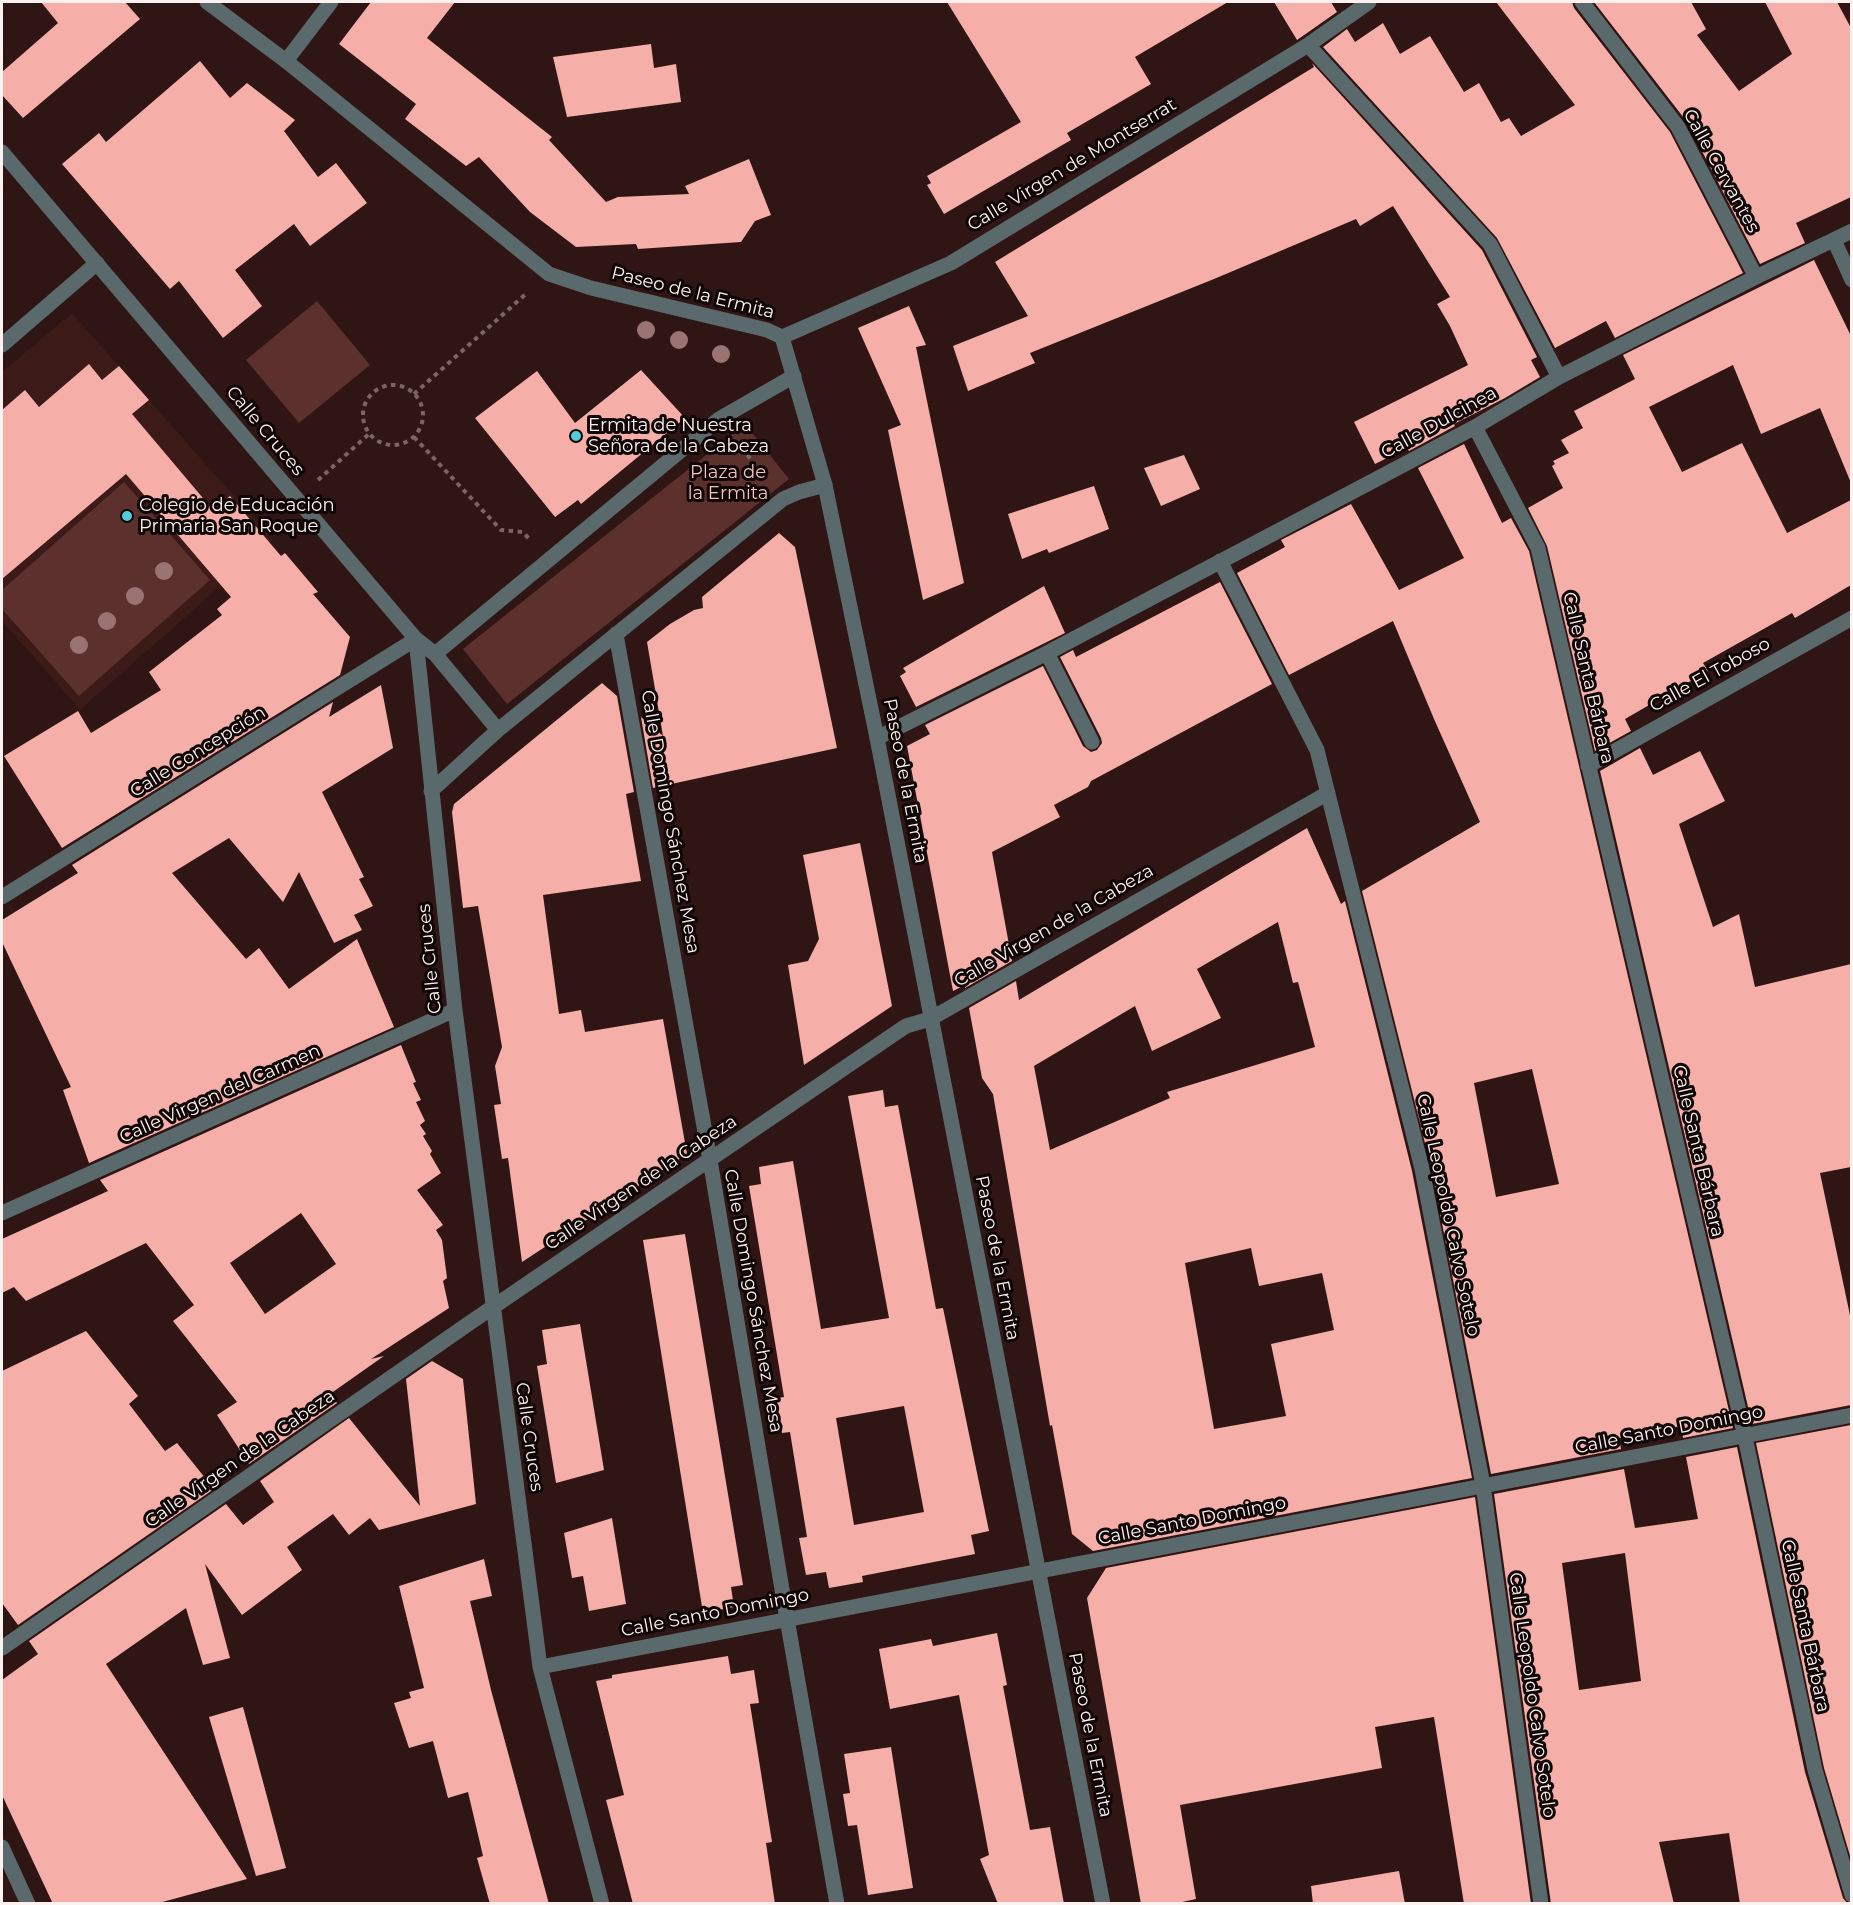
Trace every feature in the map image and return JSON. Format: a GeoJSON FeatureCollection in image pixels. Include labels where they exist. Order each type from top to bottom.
{"type":"FeatureCollection","features":[{"type":"Feature","properties":{"kind":"street","name":"Paseo de la Ermita"},"geometry":{"type":"LineString","coordinates":[[207,2],[286,61],[549,274],[591,288],[766,330],[783,337],[825,485],[877,738],[1103,1904]]}},
{"type":"Feature","properties":{"kind":"street"},"geometry":{"type":"LineString","coordinates":[[286,61],[331,2]]}},
{"type":"Feature","properties":{"kind":"street","name":"Calle Virgen de Montserrat"},"geometry":{"type":"LineString","coordinates":[[783,337],[951,262],[1308,45],[1369,2]]}},
{"type":"Feature","properties":{"kind":"street","name":"Calle Cervantes"},"geometry":{"type":"LineString","coordinates":[[1582,2],[1678,127],[1755,276]]}},
{"type":"Feature","properties":{"kind":"street"},"geometry":{"type":"LineString","coordinates":[[1308,45],[1490,244],[1559,376]]}},
{"type":"Feature","properties":{"kind":"street","name":"Calle Cruces"},"geometry":{"type":"LineString","coordinates":[[2,152],[416,639],[455,1010],[540,1667],[602,1904]]}},
{"type":"Feature","properties":{"kind":"street","name":"Calle Dulcinea"},"geometry":{"type":"LineString","coordinates":[[877,738],[1047,653],[1475,427],[1559,376],[1755,276],[1851,231]]}},
{"type":"Feature","properties":{"kind":"street"},"geometry":{"type":"LineString","coordinates":[[1834,240],[1851,280]]}},
{"type":"Feature","properties":{"kind":"street"},"geometry":{"type":"LineString","coordinates":[[2,345],[97,263]]}},
{"type":"Feature","properties":{"kind":"street"},"geometry":{"type":"LineString","coordinates":[[435,654],[718,419],[794,376]]}},
{"type":"Feature","properties":{"kind":"street","name":"Calle Santa Bárbara"},"geometry":{"type":"LineString","coordinates":[[1475,427],[1538,548],[1745,1437],[1815,1770],[1851,1895]]}},
{"type":"Feature","properties":{"kind":"street"},"geometry":{"type":"LineString","coordinates":[[431,791],[498,730],[783,499],[825,485]]}},
{"type":"Feature","properties":{"kind":"street","name":"Calle Leopoldo Calvo Sotelo"},"geometry":{"type":"LineString","coordinates":[[1220,561],[1317,750],[1422,1169],[1483,1485],[1541,1904]]}},
{"type":"Feature","properties":{"kind":"street","name":"Calle El Toboso"},"geometry":{"type":"LineString","coordinates":[[1588,766],[1851,618]]}},
{"type":"Feature","properties":{"kind":"street","name":"Calle Domingo Sánchez Mesa"},"geometry":{"type":"LineString","coordinates":[[616,634],[710,1160],[837,1904]]}},
{"type":"Feature","properties":{"kind":"street"},"geometry":{"type":"LineString","coordinates":[[416,639],[435,654],[498,730]]}},
{"type":"Feature","properties":{"kind":"street","name":"Calle Concepción"},"geometry":{"type":"LineString","coordinates":[[2,897],[416,639]]}},
{"type":"Feature","properties":{"kind":"street"},"geometry":{"type":"LineString","coordinates":[[1047,653],[1092,741]]}},
{"type":"Feature","properties":{"kind":"street","name":"Calle Virgen de la Cabeza"},"geometry":{"type":"LineString","coordinates":[[2,1648],[492,1307],[906,1026],[930,1019],[1328,793]]}},
{"type":"Feature","properties":{"kind":"street","name":"Calle Virgen del Carmen"},"geometry":{"type":"LineString","coordinates":[[2,1213],[455,1010]]}},
{"type":"Feature","properties":{"kind":"street","name":"Calle Santo Domingo"},"geometry":{"type":"LineString","coordinates":[[540,1667],[1851,1415]]}},
{"type":"Feature","properties":{"kind":"street"},"geometry":{"type":"LineString","coordinates":[[2,1848],[28,1904]]}},
{"type":"Feature","properties":{"kind":"path"},"geometry":{"type":"LineString","coordinates":[[414,394],[549,274]]}},
{"type":"Feature","properties":{"kind":"path"},"geometry":{"type":"LineString","coordinates":[[394,385],[404,387],[414,394],[423,409],[423,420],[414,437],[405,443],[396,445],[386,445],[376,441],[364,426],[364,406],[368,397],[385,386],[394,385]]}},
{"type":"Feature","properties":{"kind":"path"},"geometry":{"type":"LineString","coordinates":[[718,419],[783,499]]}},
{"type":"Feature","properties":{"kind":"path"},"geometry":{"type":"LineString","coordinates":[[324,489],[317,481],[369,434]]}},
{"type":"Feature","properties":{"kind":"path"},"geometry":{"type":"LineString","coordinates":[[414,437],[501,530],[523,532],[548,561]]}},
{"type":"Feature","properties":{"kind":"shaded area","name":"Colegio de Educación Primaria San Roque"},"geometry":{"type":"Polygon","coordinates":[[[72,313],[273,540],[80,710],[2,621],[2,372],[72,313]]]}},
{"type":"Feature","properties":{"kind":"green space"},"geometry":{"type":"Polygon","coordinates":[[[317,301],[370,365],[299,423],[246,360],[317,301]]]}},
{"type":"Feature","properties":{"kind":"green space","name":"Plaza de la Ermita"},"geometry":{"type":"Polygon","coordinates":[[[745,424],[789,479],[507,704],[463,649],[745,424]]]}},
{"type":"Feature","properties":{"kind":"green space"},"geometry":{"type":"Polygon","coordinates":[[[124,482],[210,580],[79,696],[2,609],[2,590],[124,482]]]}},
{"type":"Feature","properties":{"kind":"building"},"geometry":{"type":"Polygon","coordinates":[[[41,2],[125,2],[140,19],[23,118],[2,95],[2,72],[58,23],[41,2]]]}},
{"type":"Feature","properties":{"kind":"building"},"geometry":{"type":"Polygon","coordinates":[[[371,2],[455,2],[427,38],[552,137],[549,140],[606,202],[618,197],[689,194],[685,186],[749,159],[771,215],[755,221],[741,242],[638,249],[636,244],[576,247],[530,212],[479,157],[466,166],[405,119],[416,104],[339,44],[371,2]]]}},
{"type":"Feature","properties":{"kind":"building"},"geometry":{"type":"Polygon","coordinates":[[[947,2],[1228,2],[1135,57],[1151,84],[1067,133],[1071,140],[944,214],[927,185],[931,183],[927,176],[1021,122],[947,2]]]}},
{"type":"Feature","properties":{"kind":"building"},"geometry":{"type":"Polygon","coordinates":[[[1274,2],[1331,2],[1337,12],[1297,40],[1274,2]]]}},
{"type":"Feature","properties":{"kind":"building"},"geometry":{"type":"Polygon","coordinates":[[[1496,2],[1572,2],[1574,8],[1670,132],[1743,273],[1615,338],[1606,321],[1555,348],[1497,238],[1323,47],[1347,29],[1355,42],[1383,23],[1400,54],[1430,36],[1464,92],[1479,83],[1501,122],[1509,118],[1521,136],[1575,105],[1496,2]]]}},
{"type":"Feature","properties":{"kind":"building"},"geometry":{"type":"Polygon","coordinates":[[[1594,2],[1691,2],[1706,29],[1697,35],[1739,91],[1792,54],[1765,2],[1837,2],[1851,28],[1851,197],[1796,223],[1805,243],[1760,264],[1687,122],[1594,2]]]}},
{"type":"Feature","properties":{"kind":"building"},"geometry":{"type":"Polygon","coordinates":[[[651,44],[654,68],[676,64],[681,102],[567,117],[553,57],[651,44]]]}},
{"type":"Feature","properties":{"kind":"building"},"geometry":{"type":"Polygon","coordinates":[[[200,61],[230,98],[247,83],[295,120],[284,131],[318,177],[336,163],[367,203],[310,246],[294,224],[235,270],[262,306],[223,338],[179,281],[170,289],[62,164],[99,133],[106,142],[200,61]]]}},
{"type":"Feature","properties":{"kind":"building"},"geometry":{"type":"Polygon","coordinates":[[[1312,63],[1482,250],[1537,357],[1531,360],[1540,377],[1409,451],[1407,448],[1375,464],[1354,422],[1468,365],[1437,304],[1450,297],[1393,206],[1360,226],[1356,219],[1030,353],[1035,363],[968,391],[953,346],[1028,316],[995,262],[1314,67],[1312,63]]]}},
{"type":"Feature","properties":{"kind":"building"},"geometry":{"type":"Polygon","coordinates":[[[1814,260],[1851,336],[1851,483],[1820,408],[1761,434],[1733,365],[1649,407],[1682,472],[1742,443],[1787,533],[1851,500],[1851,585],[1795,618],[1792,613],[1703,663],[1708,671],[1625,719],[1631,731],[1595,751],[1547,546],[1528,508],[1563,488],[1552,466],[1555,464],[1553,461],[1569,453],[1561,440],[1583,428],[1574,411],[1635,379],[1623,355],[1814,260]]]}},
{"type":"Feature","properties":{"kind":"building"},"geometry":{"type":"Polygon","coordinates":[[[909,306],[926,345],[916,347],[964,583],[923,600],[888,430],[901,425],[858,328],[909,306]]]}},
{"type":"Feature","properties":{"kind":"building"},"geometry":{"type":"Polygon","coordinates":[[[89,364],[102,380],[119,366],[149,400],[132,414],[213,510],[230,496],[281,556],[285,553],[318,592],[313,594],[350,637],[340,675],[62,848],[4,756],[78,711],[91,733],[161,690],[149,672],[222,615],[217,609],[231,597],[126,474],[2,579],[2,410],[25,390],[39,407],[89,364]]]}},
{"type":"Feature","properties":{"kind":"building","name":"Ermita de Nuestra Señora de la Cabeza"},"geometry":{"type":"Polygon","coordinates":[[[641,370],[685,418],[581,504],[578,500],[555,517],[475,418],[537,371],[575,423],[641,370]]]}},
{"type":"Feature","properties":{"kind":"building"},"geometry":{"type":"Polygon","coordinates":[[[1464,444],[1502,523],[1511,518],[1529,551],[1733,1428],[1683,1438],[1681,1426],[1619,1438],[1621,1449],[1491,1474],[1431,1167],[1362,891],[1480,822],[1393,621],[1289,675],[1237,573],[1285,547],[1281,540],[1351,504],[1399,590],[1464,558],[1418,468],[1464,444]],[[1532,1069],[1474,1083],[1496,1197],[1559,1184],[1532,1069]]]}},
{"type":"Feature","properties":{"kind":"building"},"geometry":{"type":"Polygon","coordinates":[[[1184,455],[1200,489],[1161,506],[1144,468],[1184,455]]]}},
{"type":"Feature","properties":{"kind":"building"},"geometry":{"type":"Polygon","coordinates":[[[1094,486],[1109,529],[1049,553],[1047,549],[1022,559],[1008,514],[1094,486]]]}},
{"type":"Feature","properties":{"kind":"building"},"geometry":{"type":"Polygon","coordinates":[[[779,533],[795,547],[837,748],[653,788],[641,717],[663,736],[647,642],[670,624],[694,610],[703,608],[702,597],[779,533]]]}},
{"type":"Feature","properties":{"kind":"building"},"geometry":{"type":"Polygon","coordinates":[[[1220,582],[1272,684],[1091,781],[1088,787],[1054,805],[1060,817],[992,852],[1012,961],[965,988],[965,985],[953,991],[907,746],[930,734],[925,725],[1043,666],[1083,746],[1091,752],[1097,750],[1102,743],[1101,738],[1060,657],[1073,650],[1076,657],[1220,582]]]}},
{"type":"Feature","properties":{"kind":"building"},"geometry":{"type":"Polygon","coordinates":[[[1044,586],[1065,633],[916,707],[900,676],[906,672],[903,668],[1044,586]]]}},
{"type":"Feature","properties":{"kind":"building"},"geometry":{"type":"Polygon","coordinates":[[[602,683],[617,696],[634,792],[626,794],[641,881],[543,895],[559,1014],[581,1010],[585,1032],[663,1019],[687,1154],[522,1262],[508,1158],[502,1159],[494,1105],[501,1104],[495,1066],[502,1047],[478,906],[463,908],[452,812],[454,804],[602,683]]]}},
{"type":"Feature","properties":{"kind":"building"},"geometry":{"type":"Polygon","coordinates":[[[381,685],[393,748],[322,792],[364,877],[359,879],[373,906],[354,915],[362,930],[334,943],[299,872],[283,902],[229,838],[172,873],[246,959],[259,948],[289,989],[357,939],[394,1027],[89,1163],[63,1090],[71,1087],[2,942],[2,920],[78,873],[72,865],[333,702],[329,717],[381,685]]]}},
{"type":"Feature","properties":{"kind":"building"},"geometry":{"type":"Polygon","coordinates":[[[1640,748],[1653,775],[1700,751],[1725,801],[1679,824],[1713,927],[1739,914],[1755,987],[1851,964],[1851,1167],[1820,1173],[1851,1320],[1851,1405],[1752,1424],[1600,771],[1640,748]]]}},
{"type":"Feature","properties":{"kind":"building"},"geometry":{"type":"Polygon","coordinates":[[[1307,828],[1341,904],[1345,901],[1412,1171],[1472,1478],[1093,1551],[1072,1534],[1052,1425],[1050,1426],[993,1094],[982,1078],[969,1008],[1016,981],[1019,1000],[1307,828]],[[1278,922],[1197,969],[1221,1018],[1152,1051],[1135,1006],[1034,1066],[1050,1150],[1170,1098],[1167,1092],[1315,1047],[1298,982],[1293,983],[1278,922]],[[1251,1248],[1185,1263],[1214,1429],[1286,1416],[1271,1344],[1334,1330],[1322,1273],[1259,1286],[1251,1248]]]}},
{"type":"Feature","properties":{"kind":"building"},"geometry":{"type":"Polygon","coordinates":[[[860,843],[892,1006],[804,1065],[788,965],[808,961],[819,939],[803,855],[860,843]]]}},
{"type":"Feature","properties":{"kind":"building"},"geometry":{"type":"Polygon","coordinates":[[[401,1045],[421,1100],[416,1102],[425,1121],[420,1125],[426,1134],[423,1136],[441,1173],[417,1190],[443,1225],[436,1230],[442,1240],[447,1278],[443,1281],[449,1308],[371,1359],[384,1356],[330,1394],[337,1403],[249,1464],[217,1415],[237,1402],[173,1321],[194,1305],[146,1243],[26,1301],[14,1287],[2,1293],[2,1239],[108,1191],[100,1180],[401,1045]],[[301,1213],[230,1263],[265,1314],[336,1264],[301,1213]]]}},
{"type":"Feature","properties":{"kind":"building"},"geometry":{"type":"Polygon","coordinates":[[[883,1090],[885,1107],[898,1105],[936,1309],[943,1308],[989,1531],[971,1535],[975,1554],[862,1576],[863,1582],[829,1588],[826,1572],[806,1575],[799,1538],[807,1537],[790,1432],[782,1433],[776,1398],[784,1397],[749,1186],[761,1184],[759,1167],[793,1161],[821,1329],[889,1318],[848,1096],[883,1090]],[[904,1406],[836,1418],[854,1525],[924,1512],[904,1406]]]}},
{"type":"Feature","properties":{"kind":"building"},"geometry":{"type":"Polygon","coordinates":[[[685,1234],[743,1585],[731,1587],[734,1607],[703,1613],[643,1240],[685,1234]]]}},
{"type":"Feature","properties":{"kind":"building"},"geometry":{"type":"Polygon","coordinates":[[[580,1324],[604,1470],[556,1483],[537,1366],[547,1364],[542,1330],[580,1324]]]}},
{"type":"Feature","properties":{"kind":"building"},"geometry":{"type":"Polygon","coordinates":[[[86,1331],[138,1396],[129,1404],[165,1451],[177,1443],[214,1489],[18,1625],[2,1603],[2,1371],[86,1331]]]}},
{"type":"Feature","properties":{"kind":"building"},"geometry":{"type":"Polygon","coordinates":[[[432,1361],[463,1379],[476,1504],[379,1530],[370,1518],[349,1535],[333,1514],[287,1547],[302,1570],[242,1615],[205,1564],[230,1658],[203,1665],[186,1608],[106,1664],[247,1879],[155,1904],[53,1904],[2,1795],[2,1680],[38,1654],[29,1641],[226,1504],[243,1525],[274,1502],[260,1481],[349,1418],[420,1506],[406,1379],[432,1361]]]}},
{"type":"Feature","properties":{"kind":"building"},"geometry":{"type":"Polygon","coordinates":[[[1851,1425],[1851,1859],[1824,1768],[1756,1443],[1851,1425]]]}},
{"type":"Feature","properties":{"kind":"building"},"geometry":{"type":"Polygon","coordinates":[[[1737,1447],[1805,1772],[1843,1898],[1848,1904],[1740,1904],[1729,1833],[1659,1842],[1674,1904],[1551,1904],[1494,1494],[1624,1469],[1635,1528],[1698,1519],[1686,1457],[1737,1447]],[[1625,1553],[1562,1563],[1579,1690],[1641,1681],[1625,1553]]]}},
{"type":"Feature","properties":{"kind":"building"},"geometry":{"type":"Polygon","coordinates":[[[1475,1497],[1531,1904],[1464,1904],[1434,1717],[1375,1727],[1382,1768],[1180,1805],[1196,1899],[1173,1904],[1141,1904],[1087,1598],[1106,1568],[1475,1497]]]}},
{"type":"Feature","properties":{"kind":"building"},"geometry":{"type":"Polygon","coordinates":[[[612,1518],[626,1604],[589,1611],[583,1576],[572,1578],[564,1533],[612,1518]]]}},
{"type":"Feature","properties":{"kind":"building"},"geometry":{"type":"Polygon","coordinates":[[[484,1559],[492,1596],[470,1601],[491,1690],[549,1904],[490,1904],[477,1858],[483,1856],[468,1792],[448,1798],[433,1741],[409,1748],[394,1703],[411,1698],[409,1692],[424,1688],[399,1586],[484,1559]]]}},
{"type":"Feature","properties":{"kind":"building"},"geometry":{"type":"Polygon","coordinates":[[[997,1633],[1007,1685],[1003,1686],[1030,1830],[1050,1827],[1064,1904],[998,1904],[980,1859],[989,1855],[959,1695],[890,1709],[879,1649],[931,1639],[933,1646],[997,1633]]]}},
{"type":"Feature","properties":{"kind":"building"},"geometry":{"type":"Polygon","coordinates":[[[728,1656],[731,1674],[754,1670],[759,1703],[750,1704],[772,1842],[766,1843],[775,1904],[633,1904],[606,1800],[624,1795],[596,1681],[612,1678],[612,1675],[728,1656]]]}},
{"type":"Feature","properties":{"kind":"building"},"geometry":{"type":"Polygon","coordinates":[[[243,1707],[286,1868],[256,1876],[209,1717],[243,1707]]]}},
{"type":"Feature","properties":{"kind":"building"},"geometry":{"type":"Polygon","coordinates":[[[891,1747],[913,1888],[868,1895],[857,1825],[848,1826],[843,1794],[850,1793],[844,1754],[891,1747]]]}},
{"type":"Feature","properties":{"kind":"building"},"geometry":{"type":"Polygon","coordinates":[[[1399,1871],[1405,1904],[1313,1904],[1311,1886],[1399,1871]]]}},
{"type":"Feature","properties":{"kind":"place","name":"Ermita de Nuestra Señora de la Cabeza"},"geometry":{"type":"Point","coordinates":[576,436]}},
{"type":"Feature","properties":{"kind":"place","name":"Colegio de Educación Primaria San Roque"},"geometry":{"type":"Point","coordinates":[127,516]}}]}
